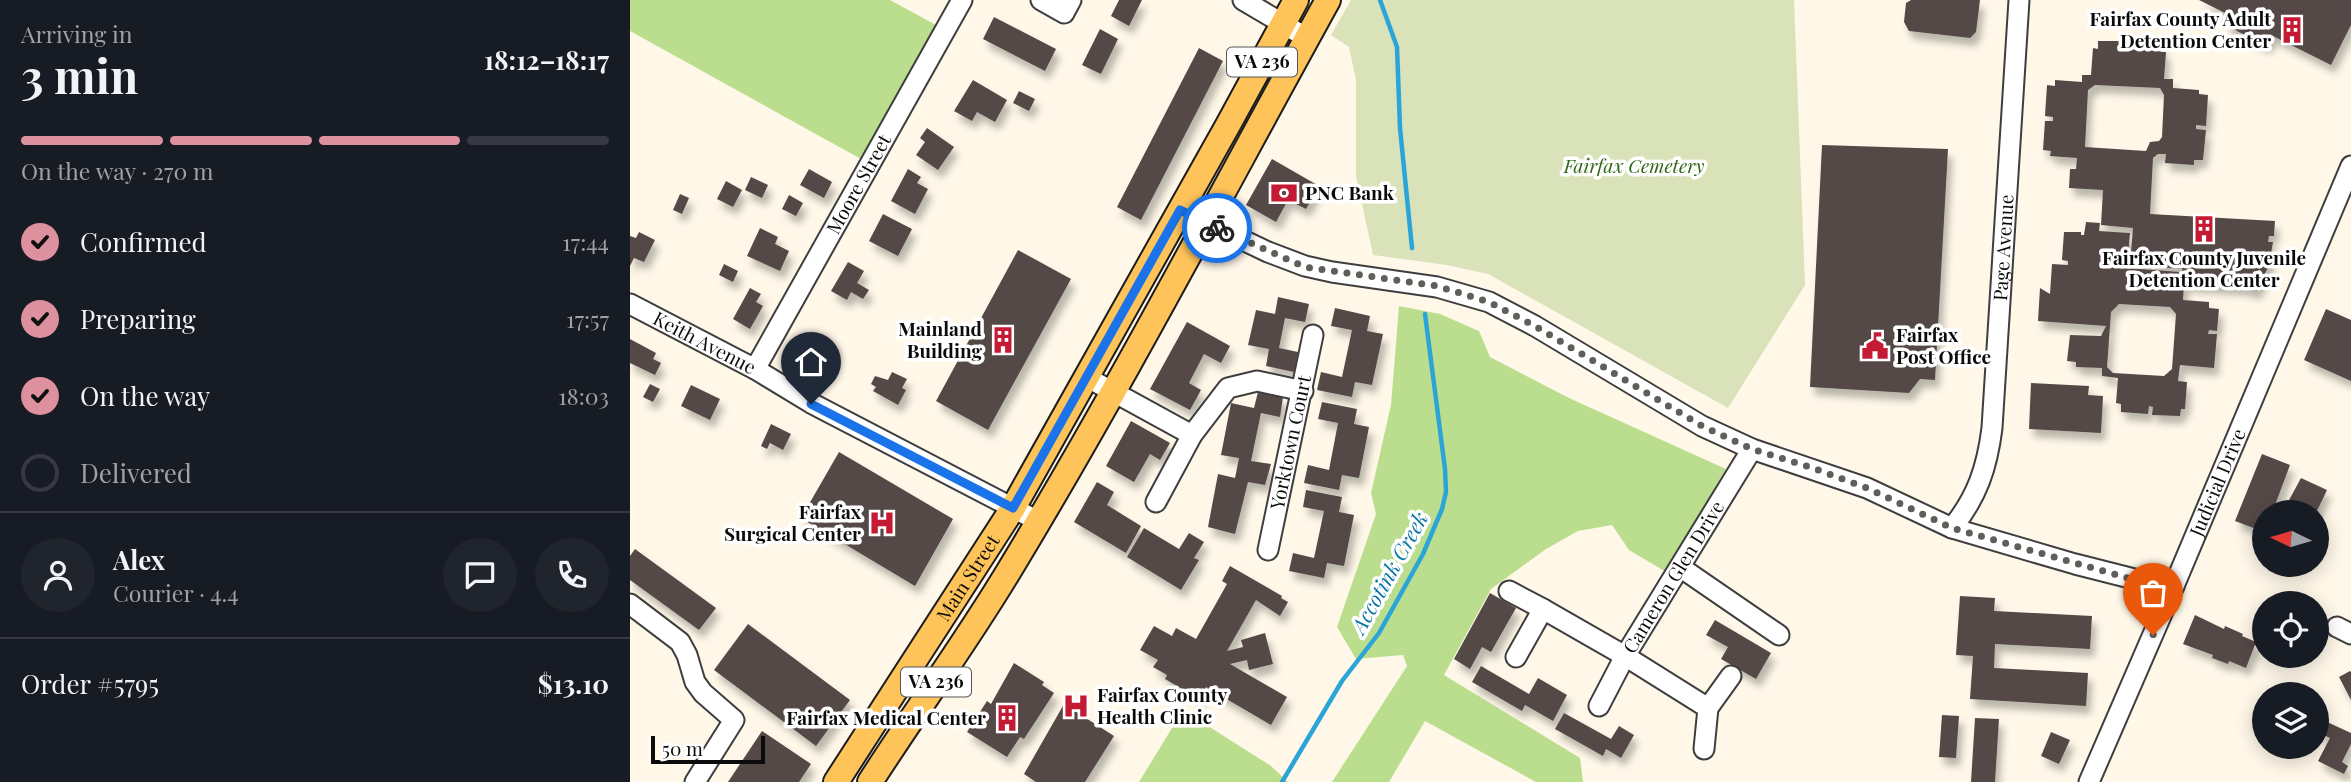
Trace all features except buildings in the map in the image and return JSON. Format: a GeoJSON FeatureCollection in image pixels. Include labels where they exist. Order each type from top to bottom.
{"type":"FeatureCollection","features":[{"type":"Feature","properties":{"kind":"main road","name":"Main Street"},"geometry":{"type":"LineString","coordinates":[[836,782],[1013,508],[1088,378],[1296,0]]}},
{"type":"Feature","properties":{"kind":"main road","name":"Main Street"},"geometry":{"type":"LineString","coordinates":[[870,782],[978,620],[1038,522],[1207,223],[1328,0]]}},
{"type":"Feature","properties":{"kind":"street","name":"Moore Street"},"geometry":{"type":"LineString","coordinates":[[755,369],[962,0]]}},
{"type":"Feature","properties":{"kind":"street"},"geometry":{"type":"LineString","coordinates":[[1041,0],[1064,13],[1072,0]]}},
{"type":"Feature","properties":{"kind":"street"},"geometry":{"type":"LineString","coordinates":[[1243,0],[1307,38]]}},
{"type":"Feature","properties":{"kind":"street","name":"Page Avenue"},"geometry":{"type":"LineString","coordinates":[[1952,528],[1969,507],[1978,486],[1985,466],[1992,428],[2019,0]]}},
{"type":"Feature","properties":{"kind":"street","name":"Judicial Drive"},"geometry":{"type":"LineString","coordinates":[[2089,782],[2351,166]]}},
{"type":"Feature","properties":{"kind":"street"},"geometry":{"type":"LineString","coordinates":[[1180,210],[1305,267],[1437,286],[1489,302],[1535,326],[1702,426],[1752,449],[1867,488],[1952,528],[2142,582],[2174,586]]}},
{"type":"Feature","properties":{"kind":"street","name":"Keith Avenue"},"geometry":{"type":"LineString","coordinates":[[630,304],[755,369],[811,404],[1038,522]]}},
{"type":"Feature","properties":{"kind":"street","name":"Yorktown Court"},"geometry":{"type":"LineString","coordinates":[[1268,550],[1313,335]]}},
{"type":"Feature","properties":{"kind":"street"},"geometry":{"type":"LineString","coordinates":[[1088,378],[1192,435]]}},
{"type":"Feature","properties":{"kind":"street"},"geometry":{"type":"LineString","coordinates":[[1156,502],[1192,435],[1228,388],[1257,381],[1303,391]]}},
{"type":"Feature","properties":{"kind":"street","name":"Cameron Glen Drive"},"geometry":{"type":"LineString","coordinates":[[1599,706],[1625,656],[1752,449]]}},
{"type":"Feature","properties":{"kind":"street"},"geometry":{"type":"LineString","coordinates":[[1680,567],[1779,635]]}},
{"type":"Feature","properties":{"kind":"street"},"geometry":{"type":"LineString","coordinates":[[1509,591],[1625,656],[1708,708]]}},
{"type":"Feature","properties":{"kind":"street"},"geometry":{"type":"LineString","coordinates":[[630,604],[680,642],[695,682],[703,694],[734,720],[695,782]]}},
{"type":"Feature","properties":{"kind":"street"},"geometry":{"type":"LineString","coordinates":[[1516,657],[1543,609]]}},
{"type":"Feature","properties":{"kind":"street"},"geometry":{"type":"LineString","coordinates":[[1704,749],[1708,708],[1731,676]]}},
{"type":"Feature","properties":{"kind":"green space"},"geometry":{"type":"Polygon","coordinates":[[[630,0],[890,0],[936,25],[861,159],[630,31],[630,0]]]}},
{"type":"Feature","properties":{"kind":"green space","name":"Fairfax Cemetery"},"geometry":{"type":"Polygon","coordinates":[[[1351,0],[1794,0],[1805,285],[1728,408],[1488,274],[1447,265],[1373,255],[1356,176],[1356,80],[1349,47],[1331,35],[1351,0]]]}},
{"type":"Feature","properties":{"kind":"green space"},"geometry":{"type":"Polygon","coordinates":[[[1399,306],[1440,314],[1479,331],[1490,357],[1569,398],[1726,469],[1666,572],[1629,550],[1612,525],[1578,531],[1546,549],[1491,589],[1444,675],[1580,758],[1583,782],[1536,782],[1425,721],[1389,782],[1332,782],[1407,666],[1403,655],[1356,659],[1337,627],[1376,514],[1371,493],[1391,405],[1399,306]]]}},
{"type":"Feature","properties":{"kind":"green space"},"geometry":{"type":"Polygon","coordinates":[[[1183,710],[1271,766],[1288,782],[1139,782],[1183,710]]]}},
{"type":"Feature","properties":{"kind":"waterway","name":"Accotink Creek"},"geometry":{"type":"LineString","coordinates":[[1380,0],[1397,47],[1400,128],[1412,248]]}},
{"type":"Feature","properties":{"kind":"waterway","name":"Accotink Creek"},"geometry":{"type":"LineString","coordinates":[[1282,782],[1342,681],[1379,633],[1423,554],[1442,509],[1446,492],[1445,469],[1425,314]]}},
{"type":"Feature","properties":{"kind":"way so far"},"geometry":{"type":"LineString","coordinates":[[1217,228],[1305,267],[1437,286],[1489,302],[1535,326],[1702,426],[1752,449],[1867,488],[1952,528],[2142,582],[2174,586],[2153,635]]}},
{"type":"Feature","properties":{"kind":"place","name":"Fairfax County Adult Detention Center"},"geometry":{"type":"Point","coordinates":[2292,30]}},
{"type":"Feature","properties":{"kind":"place","name":"PNC Bank"},"geometry":{"type":"Point","coordinates":[1284,193]}},
{"type":"Feature","properties":{"kind":"place","name":"Fairfax County Juvenile Detention Center"},"geometry":{"type":"Point","coordinates":[2204,229]}},
{"type":"Feature","properties":{"kind":"place","name":"Mainland Building"},"geometry":{"type":"Point","coordinates":[1003,340]}},
{"type":"Feature","properties":{"kind":"place","name":"Fairfax Post Office"},"geometry":{"type":"Point","coordinates":[1875,346]}},
{"type":"Feature","properties":{"kind":"place","name":"Fairfax Surgical Center"},"geometry":{"type":"Point","coordinates":[882,523]}},
{"type":"Feature","properties":{"kind":"place","name":"Fairfax County Health Clinic"},"geometry":{"type":"Point","coordinates":[1076,706]}},
{"type":"Feature","properties":{"kind":"place","name":"Fairfax Medical Center"},"geometry":{"type":"Point","coordinates":[1007,718]}},
{"type":"Feature","properties":{"kind":"route"},"geometry":{"type":"LineString","coordinates":[[811,404],[1013,508],[1180,210],[1217,228]]}}]}
